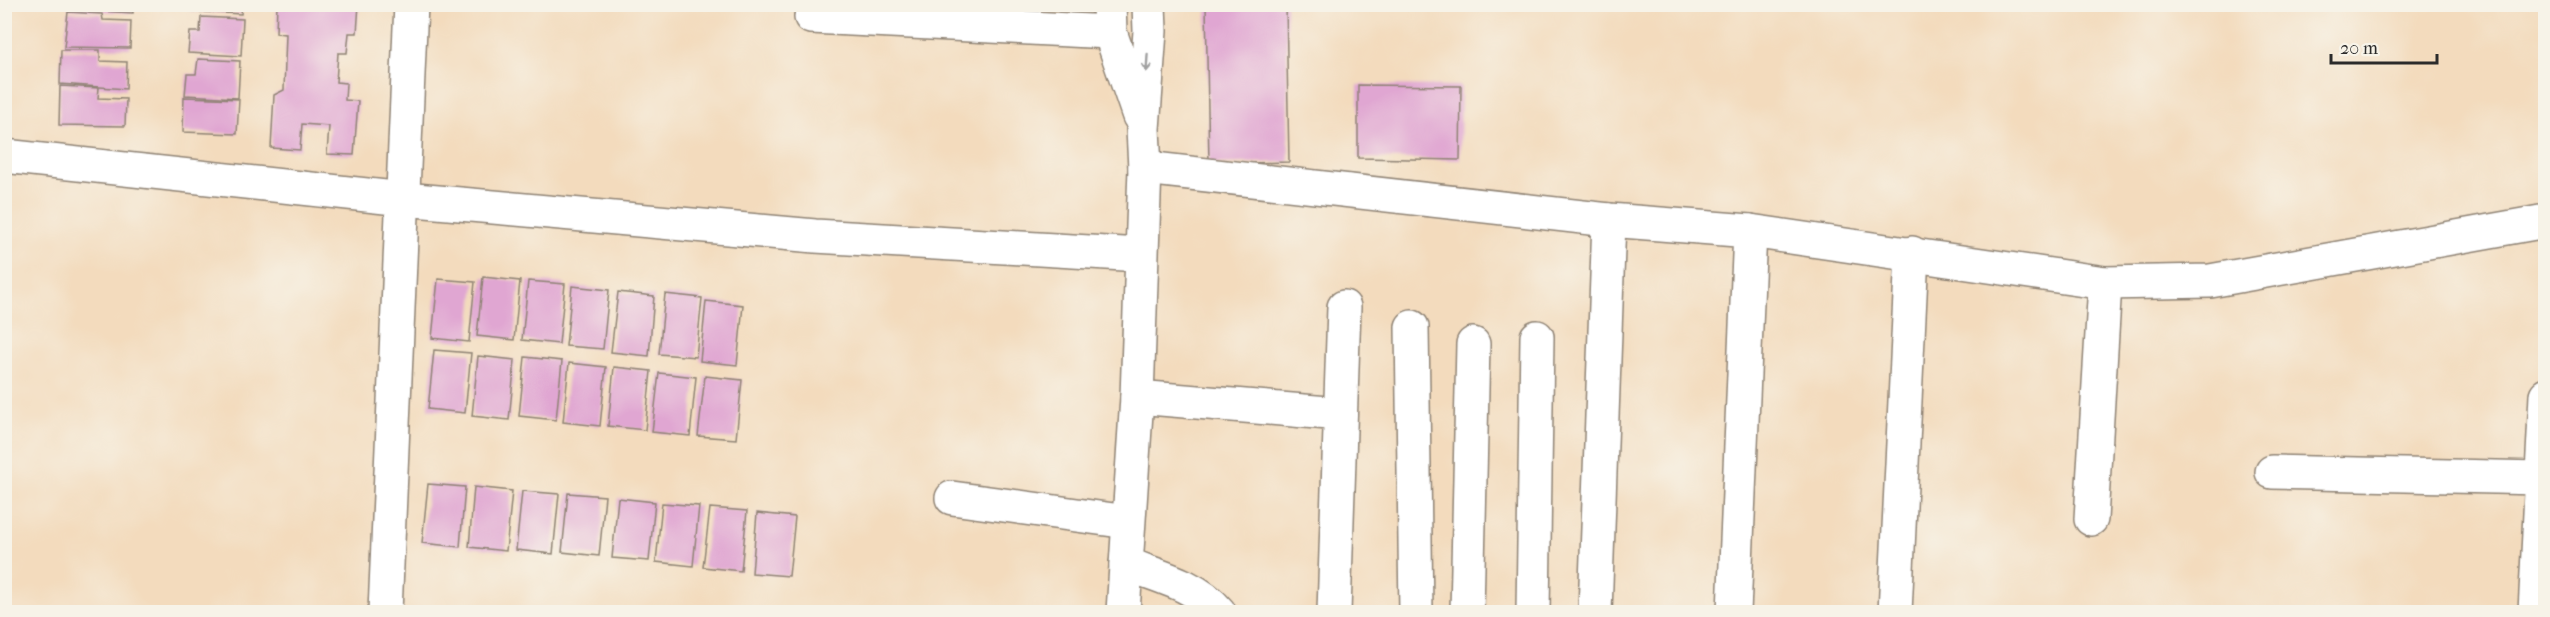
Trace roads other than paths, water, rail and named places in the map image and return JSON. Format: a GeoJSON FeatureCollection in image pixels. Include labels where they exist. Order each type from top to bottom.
{"type":"FeatureCollection","features":[{"type":"Feature","properties":{"kind":"street"},"geometry":{"type":"LineString","coordinates":[[386,612],[411,4]]}},
{"type":"Feature","properties":{"kind":"street"},"geometry":{"type":"LineString","coordinates":[[1123,612],[1137,397],[1145,168],[1143,129],[1149,4]]}},
{"type":"Feature","properties":{"kind":"street"},"geometry":{"type":"LineString","coordinates":[[811,17],[1109,18],[1143,129]]}},
{"type":"Feature","properties":{"kind":"street"},"geometry":{"type":"LineString","coordinates":[[4,156],[404,199],[815,236],[1141,255]]}},
{"type":"Feature","properties":{"kind":"street"},"geometry":{"type":"LineString","coordinates":[[1145,168],[1609,220],[1750,231],[2105,283],[2210,281],[2546,221]]}},
{"type":"Feature","properties":{"kind":"street"},"geometry":{"type":"LineString","coordinates":[[1595,612],[1609,220]]}},
{"type":"Feature","properties":{"kind":"street"},"geometry":{"type":"LineString","coordinates":[[1734,612],[1750,231]]}},
{"type":"Feature","properties":{"kind":"street"},"geometry":{"type":"LineString","coordinates":[[1895,612],[1912,253]]}},
{"type":"Feature","properties":{"kind":"street"},"geometry":{"type":"LineString","coordinates":[[2091,519],[2105,283]]}},
{"type":"Feature","properties":{"kind":"street"},"geometry":{"type":"LineString","coordinates":[[1334,612],[1344,307]]}},
{"type":"Feature","properties":{"kind":"street"},"geometry":{"type":"LineString","coordinates":[[1412,327],[1416,612]]}},
{"type":"Feature","properties":{"kind":"street"},"geometry":{"type":"LineString","coordinates":[[1533,612],[1538,337]]}},
{"type":"Feature","properties":{"kind":"street"},"geometry":{"type":"LineString","coordinates":[[1467,612],[1473,344]]}},
{"type":"Feature","properties":{"kind":"street"},"geometry":{"type":"LineString","coordinates":[[2535,612],[2546,395]]}},
{"type":"Feature","properties":{"kind":"street"},"geometry":{"type":"LineString","coordinates":[[1137,397],[1340,414]]}},
{"type":"Feature","properties":{"kind":"street"},"geometry":{"type":"LineString","coordinates":[[2272,472],[2541,477]]}},
{"type":"Feature","properties":{"kind":"street"},"geometry":{"type":"LineString","coordinates":[[952,498],[1128,522]]}},
{"type":"Feature","properties":{"kind":"street"},"geometry":{"type":"LineString","coordinates":[[1126,564],[1189,588],[1211,602],[1219,612]]}}]}
